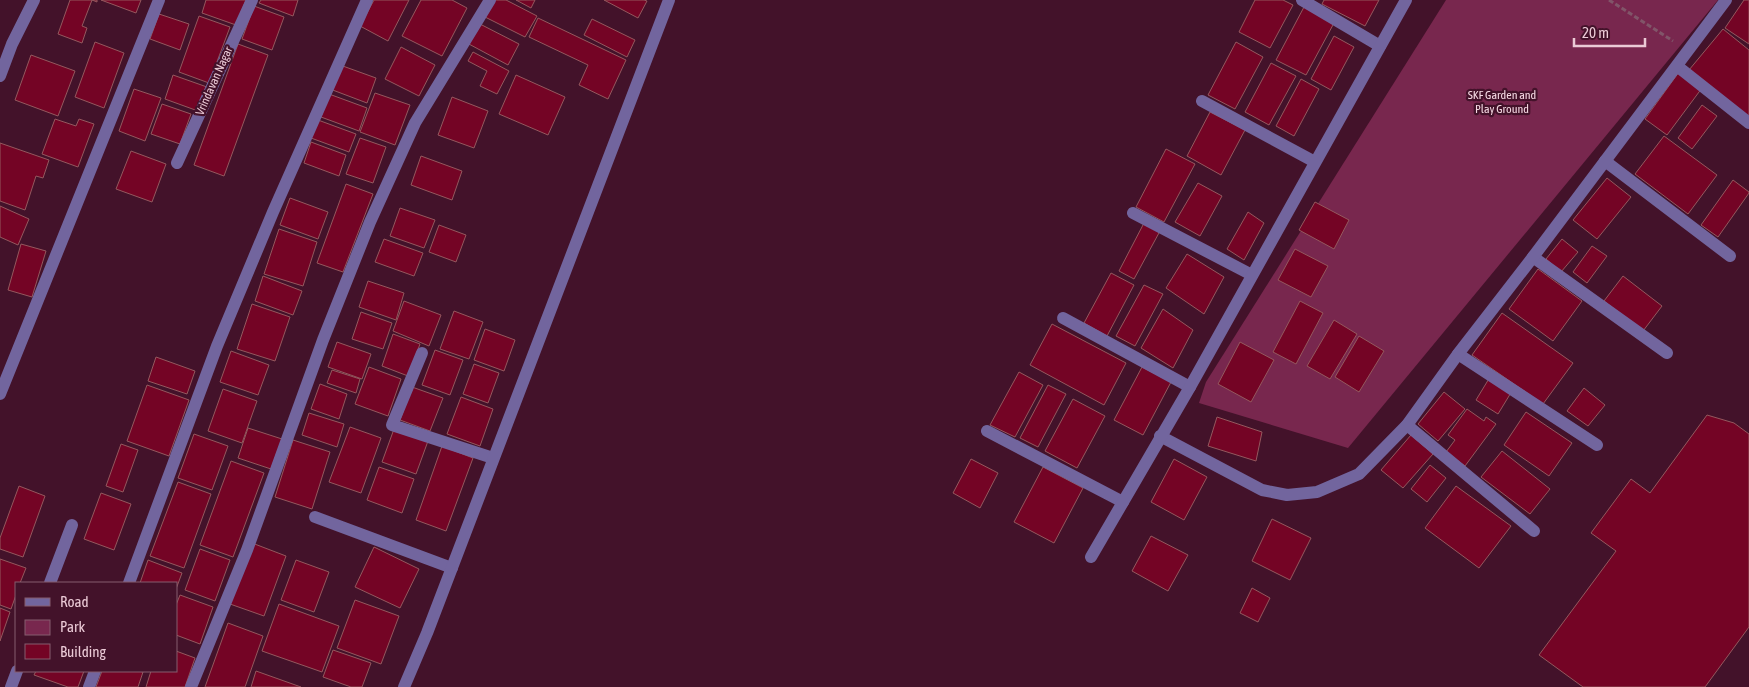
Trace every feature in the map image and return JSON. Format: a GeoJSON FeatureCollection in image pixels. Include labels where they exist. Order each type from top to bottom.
{"type":"FeatureCollection","features":[{"type":"Feature","properties":{"kind":"street"},"geometry":{"type":"LineString","coordinates":[[0,76],[12,44],[34,0]]}},
{"type":"Feature","properties":{"kind":"street"},"geometry":{"type":"LineString","coordinates":[[0,394],[159,0]]}},
{"type":"Feature","properties":{"kind":"street","name":"Vrindavan Nagar"},"geometry":{"type":"LineString","coordinates":[[177,163],[252,0]]}},
{"type":"Feature","properties":{"kind":"street"},"geometry":{"type":"LineString","coordinates":[[129,582],[221,337],[272,212],[367,0]]}},
{"type":"Feature","properties":{"kind":"street"},"geometry":{"type":"LineString","coordinates":[[191,687],[247,550],[323,340],[370,222],[415,123],[490,0]]}},
{"type":"Feature","properties":{"kind":"street"},"geometry":{"type":"LineString","coordinates":[[404,687],[452,568],[668,0]]}},
{"type":"Feature","properties":{"kind":"street"},"geometry":{"type":"LineString","coordinates":[[1302,0],[1380,46]]}},
{"type":"Feature","properties":{"kind":"street"},"geometry":{"type":"LineString","coordinates":[[1091,557],[1190,387],[1406,0]]}},
{"type":"Feature","properties":{"kind":"street"},"geometry":{"type":"LineString","coordinates":[[1160,436],[1262,490],[1287,495],[1317,492],[1359,474],[1407,425],[1458,354],[1726,0]]}},
{"type":"Feature","properties":{"kind":"street"},"geometry":{"type":"LineString","coordinates":[[1676,66],[1749,123]]}},
{"type":"Feature","properties":{"kind":"street"},"geometry":{"type":"LineString","coordinates":[[1202,101],[1315,162]]}},
{"type":"Feature","properties":{"kind":"street"},"geometry":{"type":"LineString","coordinates":[[1605,162],[1730,256]]}},
{"type":"Feature","properties":{"kind":"street"},"geometry":{"type":"LineString","coordinates":[[1133,213],[1252,275]]}},
{"type":"Feature","properties":{"kind":"street"},"geometry":{"type":"LineString","coordinates":[[1533,257],[1667,353]]}},
{"type":"Feature","properties":{"kind":"street"},"geometry":{"type":"LineString","coordinates":[[1063,318],[1190,387]]}},
{"type":"Feature","properties":{"kind":"street"},"geometry":{"type":"LineString","coordinates":[[422,354],[392,424],[493,458]]}},
{"type":"Feature","properties":{"kind":"street"},"geometry":{"type":"LineString","coordinates":[[1458,354],[1597,445]]}},
{"type":"Feature","properties":{"kind":"street"},"geometry":{"type":"LineString","coordinates":[[1407,425],[1534,531]]}},
{"type":"Feature","properties":{"kind":"street"},"geometry":{"type":"LineString","coordinates":[[987,431],[1124,502]]}},
{"type":"Feature","properties":{"kind":"street"},"geometry":{"type":"LineString","coordinates":[[315,517],[452,568]]}},
{"type":"Feature","properties":{"kind":"street"},"geometry":{"type":"LineString","coordinates":[[50,582],[72,525]]}},
{"type":"Feature","properties":{"kind":"street"},"geometry":{"type":"LineString","coordinates":[[11,687],[17,672]]}},
{"type":"Feature","properties":{"kind":"street"},"geometry":{"type":"LineString","coordinates":[[89,687],[95,672]]}},
{"type":"Feature","properties":{"kind":"path"},"geometry":{"type":"LineString","coordinates":[[1609,0],[1688,51]]}},
{"type":"Feature","properties":{"kind":"green space","name":"SKF Garden and Play Ground"},"geometry":{"type":"Polygon","coordinates":[[[1446,0],[1718,0],[1348,448],[1199,403],[1206,382],[1446,0]]]}},
{"type":"Feature","properties":{"kind":"building"},"geometry":{"type":"Polygon","coordinates":[[[70,0],[92,0],[82,26],[87,28],[82,43],[58,34],[70,0]]]}},
{"type":"Feature","properties":{"kind":"building"},"geometry":{"type":"Polygon","coordinates":[[[101,0],[141,0],[136,13],[101,0]]]}},
{"type":"Feature","properties":{"kind":"building"},"geometry":{"type":"Polygon","coordinates":[[[206,0],[246,0],[236,25],[202,13],[206,0]]]}},
{"type":"Feature","properties":{"kind":"building"},"geometry":{"type":"Polygon","coordinates":[[[261,0],[298,0],[293,16],[259,3],[261,0]]]}},
{"type":"Feature","properties":{"kind":"building"},"geometry":{"type":"Polygon","coordinates":[[[374,0],[409,0],[388,41],[360,26],[374,0]]]}},
{"type":"Feature","properties":{"kind":"building"},"geometry":{"type":"Polygon","coordinates":[[[421,0],[452,0],[467,8],[442,56],[402,36],[421,0]]]}},
{"type":"Feature","properties":{"kind":"building"},"geometry":{"type":"Polygon","coordinates":[[[493,0],[506,0],[537,16],[525,37],[485,17],[493,0]]]}},
{"type":"Feature","properties":{"kind":"building"},"geometry":{"type":"Polygon","coordinates":[[[516,0],[535,0],[531,8],[516,0]]]}},
{"type":"Feature","properties":{"kind":"building"},"geometry":{"type":"Polygon","coordinates":[[[604,0],[644,0],[647,1],[638,18],[604,0]]]}},
{"type":"Feature","properties":{"kind":"building"},"geometry":{"type":"Polygon","coordinates":[[[1255,0],[1283,0],[1293,5],[1270,48],[1239,32],[1255,0]]]}},
{"type":"Feature","properties":{"kind":"building"},"geometry":{"type":"Polygon","coordinates":[[[1324,0],[1379,0],[1365,26],[1322,4],[1324,0]]]}},
{"type":"Feature","properties":{"kind":"building"},"geometry":{"type":"Polygon","coordinates":[[[1744,0],[1749,0],[1749,44],[1725,28],[1744,0]]]}},
{"type":"Feature","properties":{"kind":"building"},"geometry":{"type":"Polygon","coordinates":[[[254,6],[284,17],[272,50],[242,39],[254,6]]]}},
{"type":"Feature","properties":{"kind":"building"},"geometry":{"type":"Polygon","coordinates":[[[1304,7],[1334,23],[1306,75],[1276,60],[1304,7]]]}},
{"type":"Feature","properties":{"kind":"building"},"geometry":{"type":"Polygon","coordinates":[[[159,14],[189,24],[180,50],[150,39],[159,14]]]}},
{"type":"Feature","properties":{"kind":"building"},"geometry":{"type":"Polygon","coordinates":[[[199,16],[230,27],[209,83],[179,72],[199,16]]]}},
{"type":"Feature","properties":{"kind":"building"},"geometry":{"type":"Polygon","coordinates":[[[538,18],[626,60],[608,99],[579,85],[588,65],[529,37],[538,18]]]}},
{"type":"Feature","properties":{"kind":"building"},"geometry":{"type":"Polygon","coordinates":[[[592,19],[635,40],[627,57],[584,35],[592,19]]]}},
{"type":"Feature","properties":{"kind":"building"},"geometry":{"type":"Polygon","coordinates":[[[478,23],[519,44],[508,65],[467,43],[478,23]]]}},
{"type":"Feature","properties":{"kind":"building"},"geometry":{"type":"Polygon","coordinates":[[[1723,29],[1749,50],[1749,118],[1689,70],[1723,29]]]}},
{"type":"Feature","properties":{"kind":"building"},"geometry":{"type":"Polygon","coordinates":[[[1334,36],[1354,47],[1331,90],[1311,79],[1334,36]]]}},
{"type":"Feature","properties":{"kind":"building"},"geometry":{"type":"Polygon","coordinates":[[[95,42],[124,53],[104,108],[75,97],[95,42]]]}},
{"type":"Feature","properties":{"kind":"building"},"geometry":{"type":"Polygon","coordinates":[[[1236,42],[1263,57],[1235,109],[1208,95],[1236,42]]]}},
{"type":"Feature","properties":{"kind":"building"},"geometry":{"type":"Polygon","coordinates":[[[238,44],[268,55],[224,176],[194,165],[238,44]]]}},
{"type":"Feature","properties":{"kind":"building"},"geometry":{"type":"Polygon","coordinates":[[[401,47],[435,65],[419,96],[385,79],[401,47]]]}},
{"type":"Feature","properties":{"kind":"building"},"geometry":{"type":"Polygon","coordinates":[[[473,52],[509,71],[497,94],[480,86],[487,71],[468,61],[473,52]]]}},
{"type":"Feature","properties":{"kind":"building"},"geometry":{"type":"Polygon","coordinates":[[[31,55],[75,71],[58,116],[15,100],[31,55]]]}},
{"type":"Feature","properties":{"kind":"building"},"geometry":{"type":"Polygon","coordinates":[[[1271,63],[1296,76],[1269,125],[1245,112],[1271,63]]]}},
{"type":"Feature","properties":{"kind":"building"},"geometry":{"type":"Polygon","coordinates":[[[340,65],[376,78],[367,103],[330,89],[340,65]]]}},
{"type":"Feature","properties":{"kind":"building"},"geometry":{"type":"Polygon","coordinates":[[[1679,72],[1702,88],[1667,135],[1645,119],[1679,72]]]}},
{"type":"Feature","properties":{"kind":"building"},"geometry":{"type":"Polygon","coordinates":[[[173,75],[207,87],[198,111],[165,99],[173,75]]]}},
{"type":"Feature","properties":{"kind":"building"},"geometry":{"type":"Polygon","coordinates":[[[516,75],[565,97],[548,135],[499,114],[516,75]]]}},
{"type":"Feature","properties":{"kind":"building"},"geometry":{"type":"Polygon","coordinates":[[[1301,79],[1319,89],[1294,136],[1276,126],[1301,79]]]}},
{"type":"Feature","properties":{"kind":"building"},"geometry":{"type":"Polygon","coordinates":[[[134,89],[161,98],[145,141],[119,131],[134,89]]]}},
{"type":"Feature","properties":{"kind":"building"},"geometry":{"type":"Polygon","coordinates":[[[375,93],[410,105],[395,145],[360,132],[375,93]]]}},
{"type":"Feature","properties":{"kind":"building"},"geometry":{"type":"Polygon","coordinates":[[[329,94],[367,108],[359,131],[321,117],[329,94]]]}},
{"type":"Feature","properties":{"kind":"building"},"geometry":{"type":"Polygon","coordinates":[[[452,97],[488,111],[474,148],[438,135],[452,97]]]}},
{"type":"Feature","properties":{"kind":"building"},"geometry":{"type":"Polygon","coordinates":[[[162,104],[191,114],[180,144],[151,134],[162,104]]]}},
{"type":"Feature","properties":{"kind":"building"},"geometry":{"type":"Polygon","coordinates":[[[1702,105],[1717,116],[1692,149],[1678,138],[1702,105]]]}},
{"type":"Feature","properties":{"kind":"building"},"geometry":{"type":"Polygon","coordinates":[[[1210,112],[1245,130],[1221,175],[1187,156],[1210,112]]]}},
{"type":"Feature","properties":{"kind":"building"},"geometry":{"type":"Polygon","coordinates":[[[55,119],[76,126],[79,119],[94,124],[78,167],[42,154],[55,119]]]}},
{"type":"Feature","properties":{"kind":"building"},"geometry":{"type":"Polygon","coordinates":[[[318,120],[356,134],[349,152],[311,138],[318,120]]]}},
{"type":"Feature","properties":{"kind":"building"},"geometry":{"type":"Polygon","coordinates":[[[1664,136],[1717,175],[1688,214],[1635,174],[1664,136]]]}},
{"type":"Feature","properties":{"kind":"building"},"geometry":{"type":"Polygon","coordinates":[[[360,138],[386,147],[373,183],[346,174],[360,138]]]}},
{"type":"Feature","properties":{"kind":"building"},"geometry":{"type":"Polygon","coordinates":[[[311,142],[346,155],[339,176],[304,163],[311,142]]]}},
{"type":"Feature","properties":{"kind":"building"},"geometry":{"type":"Polygon","coordinates":[[[0,143],[49,160],[43,178],[36,176],[25,210],[0,201],[0,143]]]}},
{"type":"Feature","properties":{"kind":"building"},"geometry":{"type":"Polygon","coordinates":[[[1166,149],[1195,164],[1164,222],[1136,207],[1166,149]]]}},
{"type":"Feature","properties":{"kind":"building"},"geometry":{"type":"Polygon","coordinates":[[[131,151],[166,164],[152,202],[116,189],[131,151]]]}},
{"type":"Feature","properties":{"kind":"building"},"geometry":{"type":"Polygon","coordinates":[[[421,156],[462,171],[452,200],[411,185],[421,156]]]}},
{"type":"Feature","properties":{"kind":"building"},"geometry":{"type":"Polygon","coordinates":[[[1607,178],[1631,197],[1597,239],[1573,220],[1607,178]]]}},
{"type":"Feature","properties":{"kind":"building"},"geometry":{"type":"Polygon","coordinates":[[[1733,180],[1749,193],[1718,237],[1701,225],[1733,180]]]}},
{"type":"Feature","properties":{"kind":"building"},"geometry":{"type":"Polygon","coordinates":[[[1198,183],[1222,196],[1200,236],[1175,222],[1198,183]]]}},
{"type":"Feature","properties":{"kind":"building"},"geometry":{"type":"Polygon","coordinates":[[[346,184],[373,194],[343,272],[317,263],[346,184]]]}},
{"type":"Feature","properties":{"kind":"building"},"geometry":{"type":"Polygon","coordinates":[[[290,198],[328,212],[318,239],[280,225],[290,198]]]}},
{"type":"Feature","properties":{"kind":"building"},"geometry":{"type":"Polygon","coordinates":[[[1315,202],[1349,220],[1334,249],[1299,230],[1315,202]]]}},
{"type":"Feature","properties":{"kind":"building"},"geometry":{"type":"Polygon","coordinates":[[[0,206],[29,219],[18,245],[0,237],[0,206]]]}},
{"type":"Feature","properties":{"kind":"building"},"geometry":{"type":"Polygon","coordinates":[[[400,208],[435,220],[424,248],[390,236],[400,208]]]}},
{"type":"Feature","properties":{"kind":"building"},"geometry":{"type":"Polygon","coordinates":[[[1248,212],[1264,223],[1244,260],[1227,249],[1248,212]]]}},
{"type":"Feature","properties":{"kind":"building"},"geometry":{"type":"Polygon","coordinates":[[[1144,223],[1160,231],[1134,279],[1119,271],[1144,223]]]}},
{"type":"Feature","properties":{"kind":"building"},"geometry":{"type":"Polygon","coordinates":[[[439,225],[466,235],[456,262],[429,252],[439,225]]]}},
{"type":"Feature","properties":{"kind":"building"},"geometry":{"type":"Polygon","coordinates":[[[279,229],[317,242],[303,286],[264,274],[279,229]]]}},
{"type":"Feature","properties":{"kind":"building"},"geometry":{"type":"Polygon","coordinates":[[[384,239],[423,253],[414,276],[375,262],[384,239]]]}},
{"type":"Feature","properties":{"kind":"building"},"geometry":{"type":"Polygon","coordinates":[[[1562,239],[1578,252],[1561,272],[1546,259],[1562,239]]]}},
{"type":"Feature","properties":{"kind":"building"},"geometry":{"type":"Polygon","coordinates":[[[21,244],[46,251],[32,297],[8,290],[21,244]]]}},
{"type":"Feature","properties":{"kind":"building"},"geometry":{"type":"Polygon","coordinates":[[[1592,246],[1607,256],[1587,283],[1573,272],[1592,246]]]}},
{"type":"Feature","properties":{"kind":"building"},"geometry":{"type":"Polygon","coordinates":[[[1295,249],[1328,266],[1311,297],[1278,280],[1295,249]]]}},
{"type":"Feature","properties":{"kind":"building"},"geometry":{"type":"Polygon","coordinates":[[[1187,254],[1224,277],[1204,314],[1166,288],[1187,254]]]}},
{"type":"Feature","properties":{"kind":"building"},"geometry":{"type":"Polygon","coordinates":[[[1538,269],[1582,301],[1553,341],[1509,309],[1538,269]]]}},
{"type":"Feature","properties":{"kind":"building"},"geometry":{"type":"Polygon","coordinates":[[[1111,273],[1134,285],[1107,336],[1084,323],[1111,273]]]}},
{"type":"Feature","properties":{"kind":"building"},"geometry":{"type":"Polygon","coordinates":[[[263,276],[302,291],[293,315],[255,301],[263,276]]]}},
{"type":"Feature","properties":{"kind":"building"},"geometry":{"type":"Polygon","coordinates":[[[1623,276],[1662,306],[1643,331],[1604,301],[1623,276]]]}},
{"type":"Feature","properties":{"kind":"building"},"geometry":{"type":"Polygon","coordinates":[[[368,281],[404,293],[396,320],[359,307],[368,281]]]}},
{"type":"Feature","properties":{"kind":"building"},"geometry":{"type":"Polygon","coordinates":[[[1144,285],[1163,294],[1135,346],[1116,336],[1144,285]]]}},
{"type":"Feature","properties":{"kind":"building"},"geometry":{"type":"Polygon","coordinates":[[[404,301],[441,315],[429,346],[393,331],[404,301]]]}},
{"type":"Feature","properties":{"kind":"building"},"geometry":{"type":"Polygon","coordinates":[[[1300,301],[1323,313],[1296,364],[1273,352],[1300,301]]]}},
{"type":"Feature","properties":{"kind":"building"},"geometry":{"type":"Polygon","coordinates":[[[252,304],[290,317],[275,361],[237,349],[252,304]]]}},
{"type":"Feature","properties":{"kind":"building"},"geometry":{"type":"Polygon","coordinates":[[[1163,309],[1193,330],[1173,368],[1141,348],[1163,309]]]}},
{"type":"Feature","properties":{"kind":"building"},"geometry":{"type":"Polygon","coordinates":[[[454,311],[483,322],[469,359],[440,349],[454,311]]]}},
{"type":"Feature","properties":{"kind":"building"},"geometry":{"type":"Polygon","coordinates":[[[361,312],[392,323],[383,349],[352,339],[361,312]]]}},
{"type":"Feature","properties":{"kind":"building"},"geometry":{"type":"Polygon","coordinates":[[[1502,313],[1573,363],[1543,404],[1472,355],[1502,313]]]}},
{"type":"Feature","properties":{"kind":"building"},"geometry":{"type":"Polygon","coordinates":[[[1334,320],[1357,334],[1330,379],[1307,366],[1334,320]]]}},
{"type":"Feature","properties":{"kind":"building"},"geometry":{"type":"Polygon","coordinates":[[[1052,324],[1126,363],[1104,405],[1030,365],[1052,324]]]}},
{"type":"Feature","properties":{"kind":"building"},"geometry":{"type":"Polygon","coordinates":[[[485,329],[515,340],[504,371],[474,360],[485,329]]]}},
{"type":"Feature","properties":{"kind":"building"},"geometry":{"type":"Polygon","coordinates":[[[393,334],[420,344],[408,376],[382,366],[393,334]]]}},
{"type":"Feature","properties":{"kind":"building"},"geometry":{"type":"Polygon","coordinates":[[[1359,336],[1384,351],[1359,392],[1335,377],[1359,336]]]}},
{"type":"Feature","properties":{"kind":"building"},"geometry":{"type":"Polygon","coordinates":[[[337,342],[371,354],[362,379],[328,367],[337,342]]]}},
{"type":"Feature","properties":{"kind":"building"},"geometry":{"type":"Polygon","coordinates":[[[1240,342],[1274,360],[1251,402],[1218,384],[1240,342]]]}},
{"type":"Feature","properties":{"kind":"building"},"geometry":{"type":"Polygon","coordinates":[[[435,350],[463,360],[450,395],[422,385],[435,350]]]}},
{"type":"Feature","properties":{"kind":"building"},"geometry":{"type":"Polygon","coordinates":[[[231,351],[269,365],[258,395],[220,382],[231,351]]]}},
{"type":"Feature","properties":{"kind":"building"},"geometry":{"type":"Polygon","coordinates":[[[156,357],[195,371],[187,394],[148,381],[156,357]]]}},
{"type":"Feature","properties":{"kind":"building"},"geometry":{"type":"Polygon","coordinates":[[[474,364],[499,373],[488,403],[463,394],[474,364]]]}},
{"type":"Feature","properties":{"kind":"building"},"geometry":{"type":"Polygon","coordinates":[[[369,367],[401,379],[388,416],[355,404],[369,367]]]}},
{"type":"Feature","properties":{"kind":"building"},"geometry":{"type":"Polygon","coordinates":[[[1142,367],[1171,382],[1143,435],[1114,420],[1142,367]]]}},
{"type":"Feature","properties":{"kind":"building"},"geometry":{"type":"Polygon","coordinates":[[[332,370],[360,379],[356,393],[327,383],[332,370]]]}},
{"type":"Feature","properties":{"kind":"building"},"geometry":{"type":"Polygon","coordinates":[[[1019,372],[1043,385],[1015,437],[990,425],[1019,372]]]}},
{"type":"Feature","properties":{"kind":"building"},"geometry":{"type":"Polygon","coordinates":[[[1490,377],[1512,391],[1498,414],[1476,400],[1490,377]]]}},
{"type":"Feature","properties":{"kind":"building"},"geometry":{"type":"Polygon","coordinates":[[[320,384],[347,394],[339,419],[311,409],[320,384]]]}},
{"type":"Feature","properties":{"kind":"building"},"geometry":{"type":"Polygon","coordinates":[[[147,385],[189,400],[169,456],[127,441],[147,385]]]}},
{"type":"Feature","properties":{"kind":"building"},"geometry":{"type":"Polygon","coordinates":[[[1048,385],[1066,394],[1038,447],[1020,438],[1048,385]]]}},
{"type":"Feature","properties":{"kind":"building"},"geometry":{"type":"Polygon","coordinates":[[[412,387],[443,398],[430,431],[400,420],[412,387]]]}},
{"type":"Feature","properties":{"kind":"building"},"geometry":{"type":"Polygon","coordinates":[[[1584,388],[1605,405],[1588,426],[1567,411],[1584,388]]]}},
{"type":"Feature","properties":{"kind":"building"},"geometry":{"type":"Polygon","coordinates":[[[223,389],[257,401],[242,443],[208,431],[223,389]]]}},
{"type":"Feature","properties":{"kind":"building"},"geometry":{"type":"Polygon","coordinates":[[[1444,392],[1465,409],[1438,441],[1418,424],[1444,392]]]}},
{"type":"Feature","properties":{"kind":"building"},"geometry":{"type":"Polygon","coordinates":[[[461,397],[493,409],[480,446],[447,434],[461,397]]]}},
{"type":"Feature","properties":{"kind":"building"},"geometry":{"type":"Polygon","coordinates":[[[1073,399],[1105,416],[1077,468],[1045,451],[1073,399]]]}},
{"type":"Feature","properties":{"kind":"building"},"geometry":{"type":"Polygon","coordinates":[[[1467,409],[1484,421],[1486,417],[1496,424],[1465,466],[1446,452],[1455,440],[1448,435],[1467,409]]]}},
{"type":"Feature","properties":{"kind":"building"},"geometry":{"type":"Polygon","coordinates":[[[1526,412],[1572,443],[1549,476],[1504,445],[1526,412]]]}},
{"type":"Feature","properties":{"kind":"building"},"geometry":{"type":"Polygon","coordinates":[[[309,413],[344,424],[337,447],[302,435],[309,413]]]}},
{"type":"Feature","properties":{"kind":"building"},"geometry":{"type":"Polygon","coordinates":[[[1707,415],[1734,423],[1749,434],[1749,627],[1705,687],[1583,687],[1539,655],[1616,551],[1591,533],[1631,479],[1650,493],[1707,415]]]}},
{"type":"Feature","properties":{"kind":"building"},"geometry":{"type":"Polygon","coordinates":[[[1217,417],[1262,432],[1256,461],[1208,446],[1217,417]]]}},
{"type":"Feature","properties":{"kind":"building"},"geometry":{"type":"Polygon","coordinates":[[[350,427],[381,438],[361,493],[329,482],[350,427]]]}},
{"type":"Feature","properties":{"kind":"building"},"geometry":{"type":"Polygon","coordinates":[[[248,428],[282,439],[271,469],[238,458],[248,428]]]}},
{"type":"Feature","properties":{"kind":"building"},"geometry":{"type":"Polygon","coordinates":[[[394,429],[428,441],[416,474],[382,462],[394,429]]]}},
{"type":"Feature","properties":{"kind":"building"},"geometry":{"type":"Polygon","coordinates":[[[194,434],[228,446],[212,490],[178,478],[194,434]]]}},
{"type":"Feature","properties":{"kind":"building"},"geometry":{"type":"Polygon","coordinates":[[[1411,435],[1433,454],[1403,488],[1381,470],[1411,435]]]}},
{"type":"Feature","properties":{"kind":"building"},"geometry":{"type":"Polygon","coordinates":[[[293,440],[330,452],[312,509],[275,497],[293,440]]]}},
{"type":"Feature","properties":{"kind":"building"},"geometry":{"type":"Polygon","coordinates":[[[121,444],[138,450],[123,492],[106,486],[121,444]]]}},
{"type":"Feature","properties":{"kind":"building"},"geometry":{"type":"Polygon","coordinates":[[[442,446],[473,458],[446,531],[416,520],[442,446]]]}},
{"type":"Feature","properties":{"kind":"building"},"geometry":{"type":"Polygon","coordinates":[[[1502,451],[1550,489],[1530,514],[1481,477],[1502,451]]]}},
{"type":"Feature","properties":{"kind":"building"},"geometry":{"type":"Polygon","coordinates":[[[971,459],[998,473],[980,508],[953,493],[971,459]]]}},
{"type":"Feature","properties":{"kind":"building"},"geometry":{"type":"Polygon","coordinates":[[[1174,459],[1207,477],[1184,520],[1151,502],[1174,459]]]}},
{"type":"Feature","properties":{"kind":"building"},"geometry":{"type":"Polygon","coordinates":[[[231,461],[264,473],[233,557],[200,545],[231,461]]]}},
{"type":"Feature","properties":{"kind":"building"},"geometry":{"type":"Polygon","coordinates":[[[1430,465],[1446,478],[1427,502],[1411,489],[1430,465]]]}},
{"type":"Feature","properties":{"kind":"building"},"geometry":{"type":"Polygon","coordinates":[[[379,467],[414,479],[402,513],[367,500],[379,467]]]}},
{"type":"Feature","properties":{"kind":"building"},"geometry":{"type":"Polygon","coordinates":[[[1043,467],[1083,488],[1054,543],[1014,522],[1043,467]]]}},
{"type":"Feature","properties":{"kind":"building"},"geometry":{"type":"Polygon","coordinates":[[[178,482],[211,494],[184,568],[150,556],[178,482]]]}},
{"type":"Feature","properties":{"kind":"building"},"geometry":{"type":"Polygon","coordinates":[[[19,486],[45,496],[23,557],[0,549],[0,538],[19,486]]]}},
{"type":"Feature","properties":{"kind":"building"},"geometry":{"type":"Polygon","coordinates":[[[1456,486],[1511,526],[1479,568],[1425,528],[1456,486]]]}},
{"type":"Feature","properties":{"kind":"building"},"geometry":{"type":"Polygon","coordinates":[[[101,493],[131,504],[114,550],[84,539],[101,493]]]}},
{"type":"Feature","properties":{"kind":"building"},"geometry":{"type":"Polygon","coordinates":[[[1272,519],[1311,538],[1290,580],[1252,561],[1272,519]]]}},
{"type":"Feature","properties":{"kind":"building"},"geometry":{"type":"Polygon","coordinates":[[[1151,536],[1188,555],[1168,591],[1132,571],[1151,536]]]}},
{"type":"Feature","properties":{"kind":"building"},"geometry":{"type":"Polygon","coordinates":[[[252,543],[286,556],[264,616],[230,604],[252,543]]]}},
{"type":"Feature","properties":{"kind":"building"},"geometry":{"type":"Polygon","coordinates":[[[374,547],[419,569],[400,608],[355,587],[374,547]]]}},
{"type":"Feature","properties":{"kind":"building"},"geometry":{"type":"Polygon","coordinates":[[[200,549],[230,560],[215,601],[185,590],[200,549]]]}},
{"type":"Feature","properties":{"kind":"building"},"geometry":{"type":"Polygon","coordinates":[[[0,559],[26,568],[20,582],[15,582],[15,598],[11,609],[0,605],[0,559]]]}},
{"type":"Feature","properties":{"kind":"building"},"geometry":{"type":"Polygon","coordinates":[[[148,560],[182,573],[178,584],[178,582],[140,582],[148,560]]]}},
{"type":"Feature","properties":{"kind":"building"},"geometry":{"type":"Polygon","coordinates":[[[296,560],[329,572],[314,612],[281,600],[296,560]]]}},
{"type":"Feature","properties":{"kind":"building"},"geometry":{"type":"Polygon","coordinates":[[[1252,588],[1270,598],[1258,622],[1240,613],[1252,588]]]}},
{"type":"Feature","properties":{"kind":"building"},"geometry":{"type":"Polygon","coordinates":[[[180,595],[213,607],[200,644],[178,636],[178,600],[180,595]]]}},
{"type":"Feature","properties":{"kind":"building"},"geometry":{"type":"Polygon","coordinates":[[[355,600],[399,616],[381,664],[337,648],[355,600]]]}},
{"type":"Feature","properties":{"kind":"building"},"geometry":{"type":"Polygon","coordinates":[[[279,604],[339,626],[322,672],[262,651],[279,604]]]}},
{"type":"Feature","properties":{"kind":"building"},"geometry":{"type":"Polygon","coordinates":[[[0,608],[10,612],[0,641],[0,608]]]}},
{"type":"Feature","properties":{"kind":"building"},"geometry":{"type":"Polygon","coordinates":[[[228,623],[263,636],[245,687],[205,687],[228,623]]]}},
{"type":"Feature","properties":{"kind":"building"},"geometry":{"type":"Polygon","coordinates":[[[333,650],[371,663],[362,687],[351,687],[323,677],[333,650]]]}},
{"type":"Feature","properties":{"kind":"building"},"geometry":{"type":"Polygon","coordinates":[[[178,652],[195,658],[185,687],[146,687],[151,672],[178,672],[178,652]]]}},
{"type":"Feature","properties":{"kind":"building"},"geometry":{"type":"Polygon","coordinates":[[[256,671],[301,687],[251,687],[256,671]]]}},
{"type":"Feature","properties":{"kind":"building"},"geometry":{"type":"Polygon","coordinates":[[[36,672],[84,672],[78,687],[68,687],[34,675],[36,672]]]}},
{"type":"Feature","properties":{"kind":"building"},"geometry":{"type":"Polygon","coordinates":[[[102,672],[143,672],[138,687],[96,687],[102,672]]]}}]}
